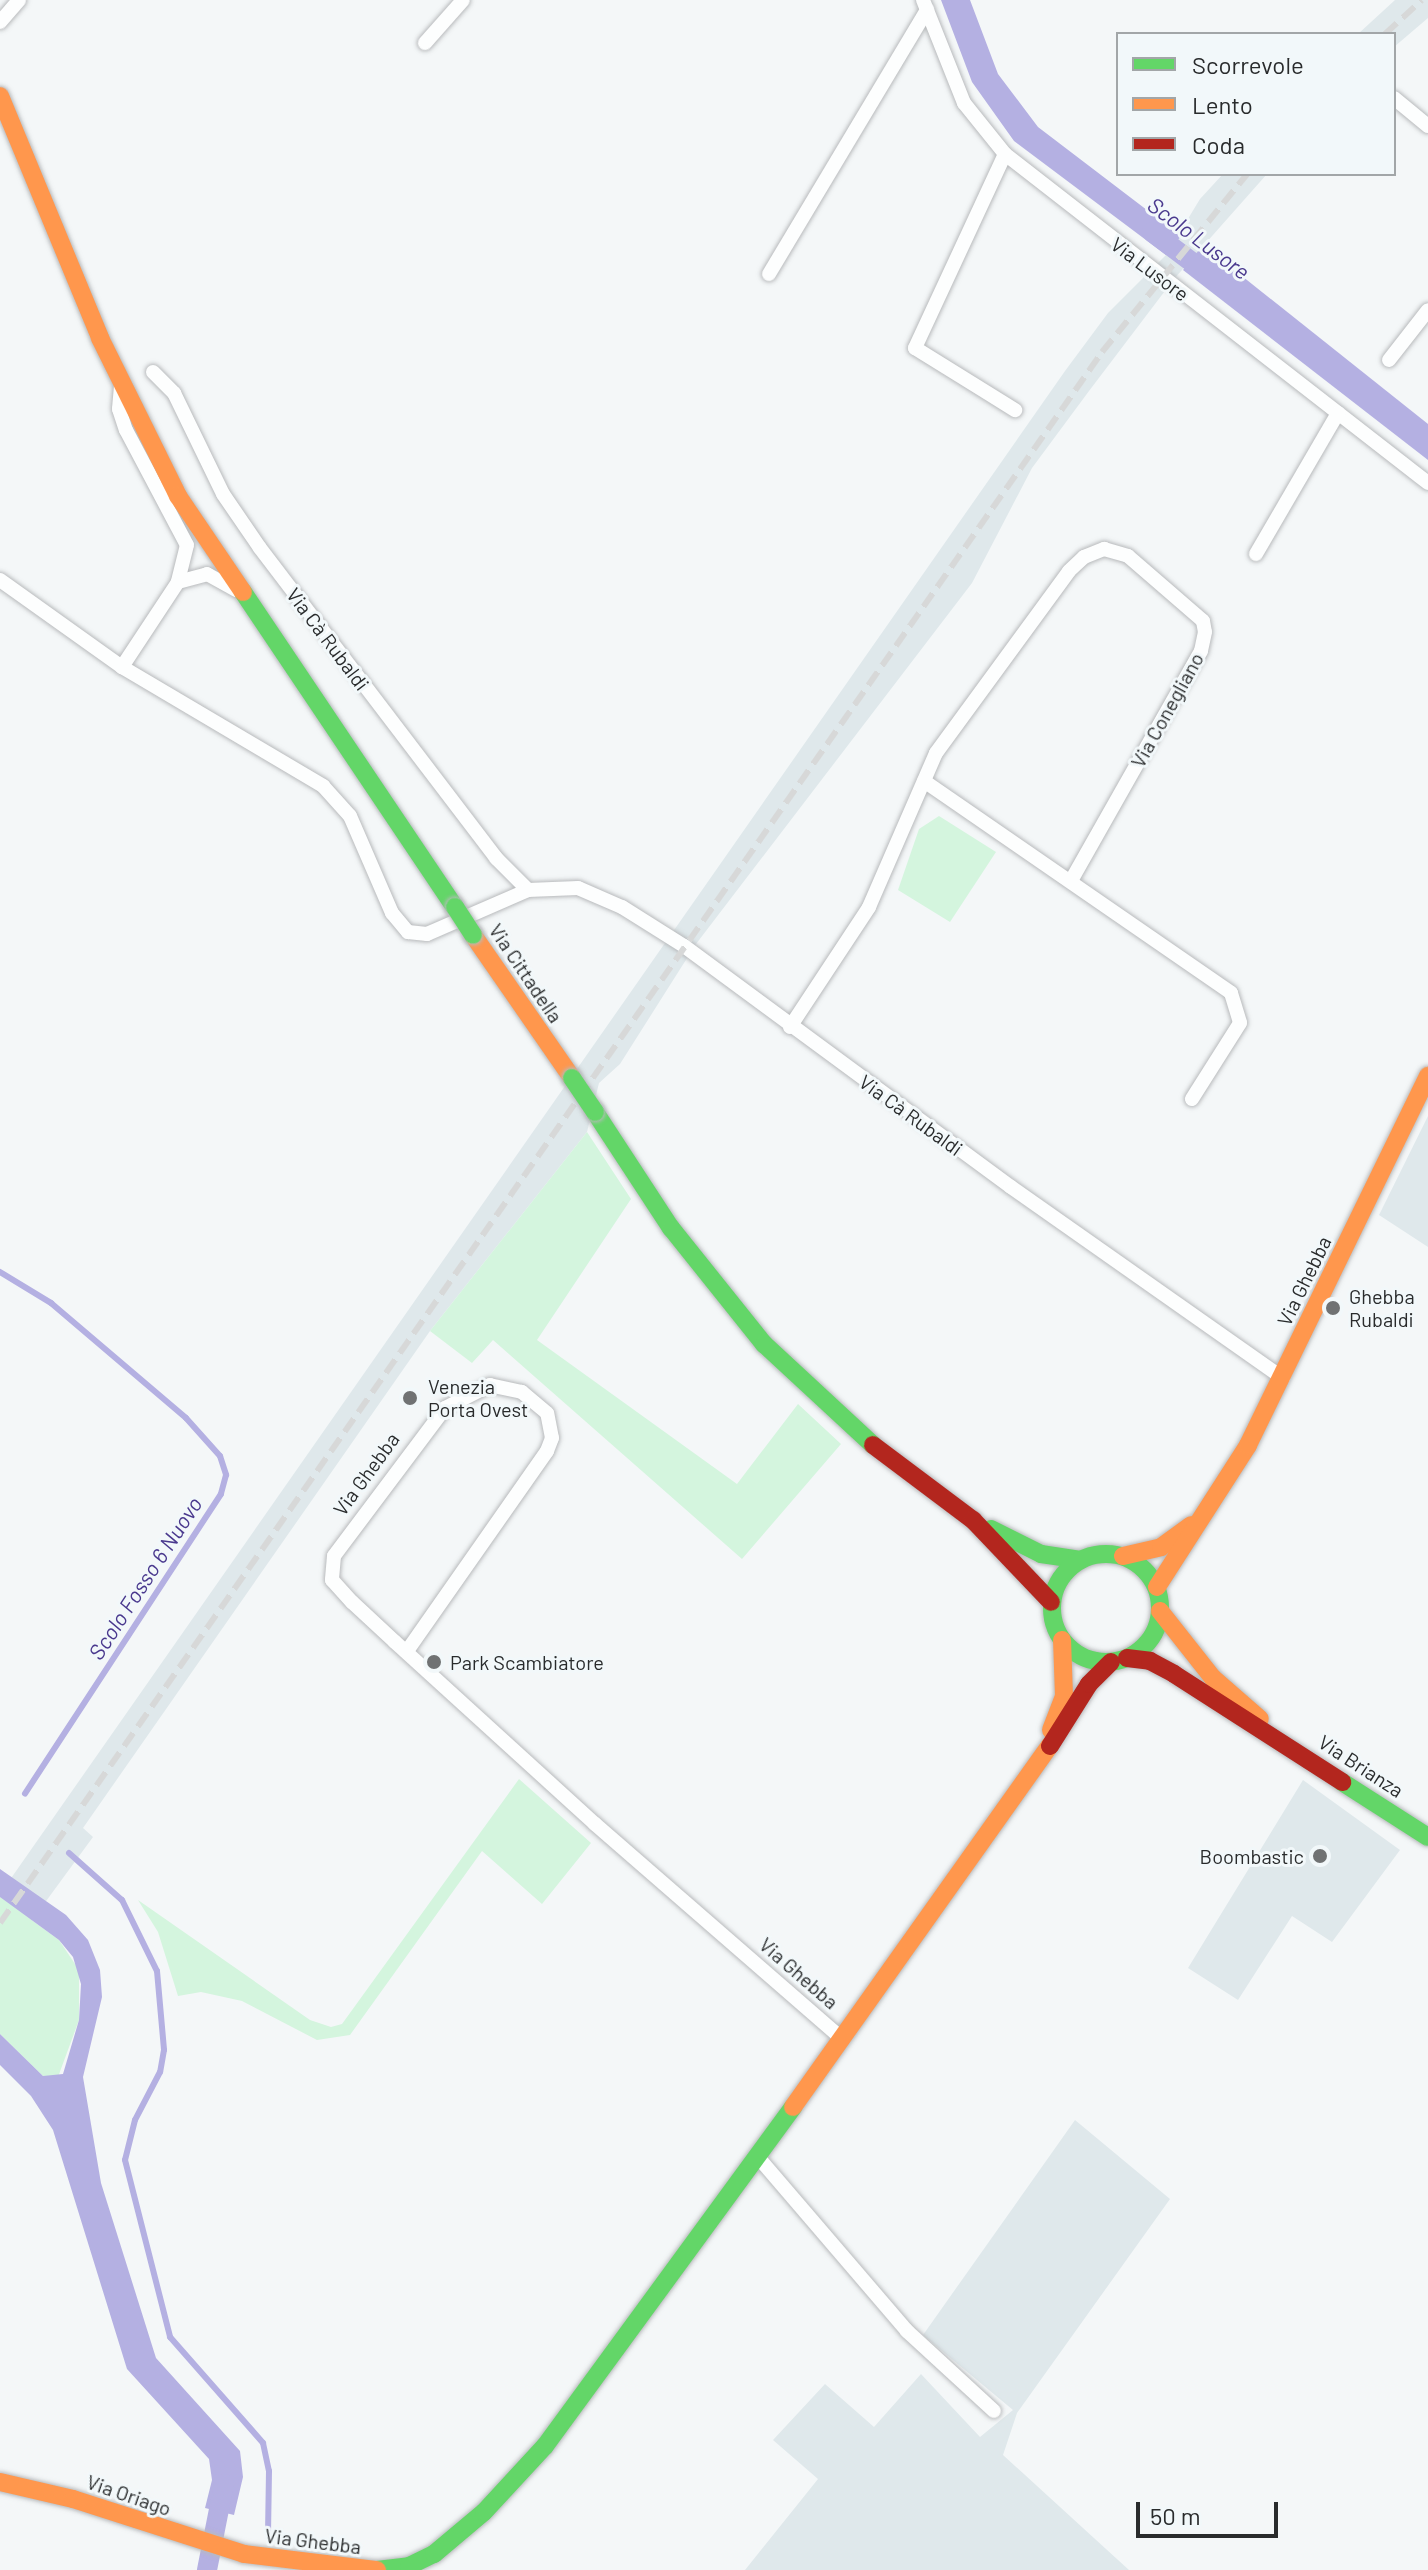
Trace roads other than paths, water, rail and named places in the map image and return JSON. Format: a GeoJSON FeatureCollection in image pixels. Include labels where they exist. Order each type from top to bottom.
{"type":"FeatureCollection","features":[{"type":"Feature","properties":{"kind":"main road","name":"Via Cittadella"},"geometry":{"type":"LineString","coordinates":[[0,96],[121,386],[178,496],[238,591],[572,1078],[671,1228],[764,1344],[874,1446],[973,1520],[1051,1602]]}},
{"type":"Feature","properties":{"kind":"main road","name":"Via Ghebba"},"geometry":{"type":"LineString","coordinates":[[1157,1587],[1215,1502],[1283,1378],[1428,1076]]}},
{"type":"Feature","properties":{"kind":"main road","name":"Via Ghebba"},"geometry":{"type":"LineString","coordinates":[[1123,1556],[1161,1547],[1215,1502]]}},
{"type":"Feature","properties":{"kind":"main road","name":"Via Cittadella"},"geometry":{"type":"LineString","coordinates":[[973,1520],[1041,1554],[1081,1560]]}},
{"type":"Feature","properties":{"kind":"main road"},"geometry":{"type":"LineString","coordinates":[[1123,1556],[1144,1570],[1157,1587],[1160,1611],[1148,1640],[1119,1660],[1083,1658],[1062,1640],[1051,1602],[1056,1585],[1081,1560],[1123,1556]]}},
{"type":"Feature","properties":{"kind":"main road","name":"Via Brianza"},"geometry":{"type":"LineString","coordinates":[[1160,1611],[1213,1678],[1270,1732],[1428,1837]]}},
{"type":"Feature","properties":{"kind":"main road","name":"Via Ghebba"},"geometry":{"type":"LineString","coordinates":[[1040,1756],[1064,1696],[1062,1640]]}},
{"type":"Feature","properties":{"kind":"main road","name":"Via Ghebba"},"geometry":{"type":"LineString","coordinates":[[244,2554],[377,2570],[409,2566],[434,2554],[517,2479],[604,2371],[1040,1756],[1119,1660]]}},
{"type":"Feature","properties":{"kind":"main road","name":"Via Brianza"},"geometry":{"type":"LineString","coordinates":[[1119,1660],[1162,1667],[1250,1725],[1270,1732]]}},
{"type":"Feature","properties":{"kind":"main road","name":"Via Oriago"},"geometry":{"type":"LineString","coordinates":[[0,2482],[73,2499],[244,2554]]}},
{"type":"Feature","properties":{"kind":"street"},"geometry":{"type":"LineString","coordinates":[[0,22],[19,0]]}},
{"type":"Feature","properties":{"kind":"street"},"geometry":{"type":"LineString","coordinates":[[425,43],[463,0]]}},
{"type":"Feature","properties":{"kind":"street","name":"Via Lusore"},"geometry":{"type":"LineString","coordinates":[[925,5],[964,103],[1005,154],[1428,483]]}},
{"type":"Feature","properties":{"kind":"street","name":"Via Lusore"},"geometry":{"type":"LineString","coordinates":[[769,274],[925,5]]}},
{"type":"Feature","properties":{"kind":"street"},"geometry":{"type":"LineString","coordinates":[[1396,100],[1428,126]]}},
{"type":"Feature","properties":{"kind":"street"},"geometry":{"type":"LineString","coordinates":[[1005,154],[915,348],[1015,410]]}},
{"type":"Feature","properties":{"kind":"street"},"geometry":{"type":"LineString","coordinates":[[1389,360],[1428,310]]}},
{"type":"Feature","properties":{"kind":"street","name":"Via Cà Rubaldi"},"geometry":{"type":"LineString","coordinates":[[153,372],[174,393],[223,494],[260,548],[496,858],[528,890]]}},
{"type":"Feature","properties":{"kind":"street"},"geometry":{"type":"LineString","coordinates":[[121,386],[119,409],[126,430],[185,537],[178,582],[122,667]]}},
{"type":"Feature","properties":{"kind":"street"},"geometry":{"type":"LineString","coordinates":[[1256,554],[1338,413]]}},
{"type":"Feature","properties":{"kind":"street","name":"Via Conegliano"},"geometry":{"type":"LineString","coordinates":[[790,1027],[869,907],[936,753],[1069,571],[1094,551],[1128,556],[1203,621],[1204,642],[1071,881]]}},
{"type":"Feature","properties":{"kind":"street"},"geometry":{"type":"LineString","coordinates":[[178,582],[207,574],[238,591]]}},
{"type":"Feature","properties":{"kind":"street","name":"Via Cà Rubaldi"},"geometry":{"type":"LineString","coordinates":[[0,580],[122,667],[323,786],[350,816],[392,913],[408,932],[427,934],[528,890],[578,888],[622,907],[684,946],[790,1027],[1283,1378]]}},
{"type":"Feature","properties":{"kind":"street"},"geometry":{"type":"LineString","coordinates":[[924,781],[1071,881],[1238,1003],[1240,1023],[1192,1099]]}},
{"type":"Feature","properties":{"kind":"street","name":"Via Ghebba"},"geometry":{"type":"LineString","coordinates":[[401,1646],[547,1451],[552,1438],[547,1413],[522,1392],[490,1385],[445,1408],[334,1556],[332,1580],[401,1646],[842,2039]]}},
{"type":"Feature","properties":{"kind":"street"},"geometry":{"type":"LineString","coordinates":[[758,2157],[907,2331],[994,2411]]}},
{"type":"Feature","properties":{"kind":"waterway","name":"Scolo Lusore"},"geometry":{"type":"LineString","coordinates":[[1152,232],[1213,278]]}},
{"type":"Feature","properties":{"kind":"waterway","name":"Scolo Fosso 6 Nuovo"},"geometry":{"type":"LineString","coordinates":[[0,1272],[51,1303],[186,1418],[220,1456],[226,1475],[221,1494],[25,1794]]}},
{"type":"Feature","properties":{"kind":"waterway","name":"Scolo Fosso 6 Nuovo"},"geometry":{"type":"LineString","coordinates":[[69,1853],[122,1900],[157,1971],[164,2050],[160,2072],[135,2120],[125,2160],[170,2337],[263,2443],[269,2471],[268,2533]]}},
{"type":"Feature","properties":{"kind":"waterway"},"geometry":{"type":"LineString","coordinates":[[207,2570],[224,2484]]}},
{"type":"Feature","properties":{"kind":"railway"},"geometry":{"type":"LineString","coordinates":[[1387,32],[1422,0]]}},
{"type":"Feature","properties":{"kind":"railway"},"geometry":{"type":"LineString","coordinates":[[0,1923],[1102,352],[1245,176]]}},
{"type":"Feature","properties":{"kind":"place","name":"Ghebba Rubaldi"},"geometry":{"type":"Point","coordinates":[1333,1308]}},
{"type":"Feature","properties":{"kind":"place","name":"Venezia Porta Ovest"},"geometry":{"type":"Point","coordinates":[410,1398]}},
{"type":"Feature","properties":{"kind":"place","name":"Park Scambiatore"},"geometry":{"type":"Point","coordinates":[434,1662]}},
{"type":"Feature","properties":{"kind":"place","name":"Boombastic"},"geometry":{"type":"Point","coordinates":[1320,1856]}}]}
